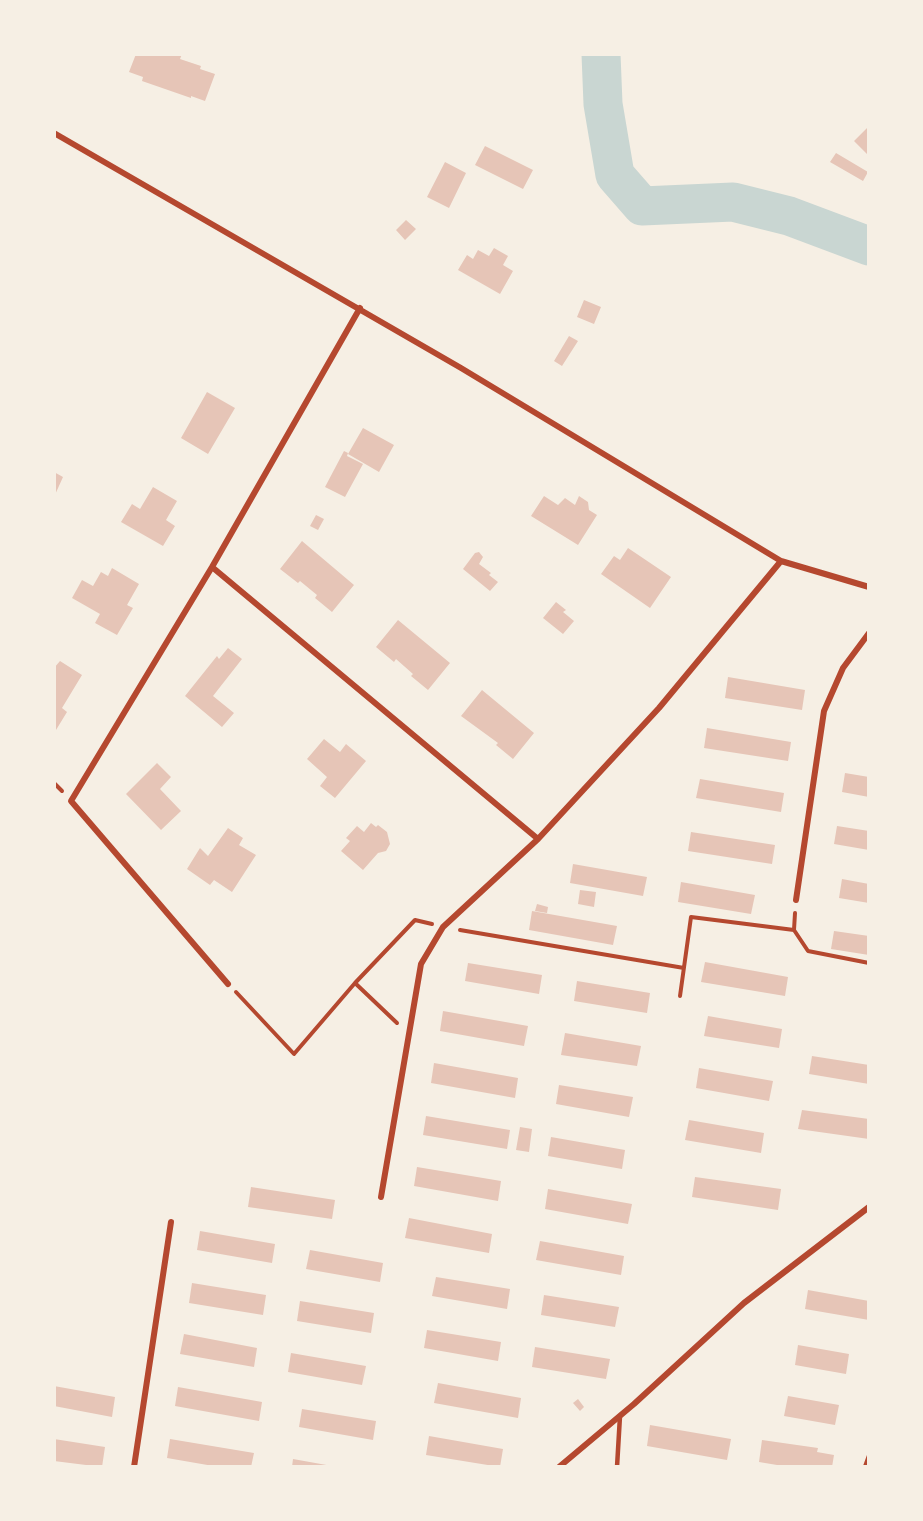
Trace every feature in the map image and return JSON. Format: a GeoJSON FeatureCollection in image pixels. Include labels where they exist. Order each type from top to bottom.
{"type":"FeatureCollection","features":[{"type":"Feature","properties":{"kind":"street"},"geometry":{"type":"LineString","coordinates":[[54,133],[360,308],[782,561],[869,587]]}},
{"type":"Feature","properties":{"kind":"street"},"geometry":{"type":"LineString","coordinates":[[228,984],[71,801],[213,567],[360,308]]}},
{"type":"Feature","properties":{"kind":"street"},"geometry":{"type":"LineString","coordinates":[[381,1197],[421,964],[443,927],[538,840],[659,708],[782,561]]}},
{"type":"Feature","properties":{"kind":"street"},"geometry":{"type":"LineString","coordinates":[[213,567],[538,840]]}},
{"type":"Feature","properties":{"kind":"street"},"geometry":{"type":"LineString","coordinates":[[796,900],[825,711],[843,668],[869,633]]}},
{"type":"Feature","properties":{"kind":"street"},"geometry":{"type":"LineString","coordinates":[[559,1467],[620,1416],[744,1303],[869,1207]]}},
{"type":"Feature","properties":{"kind":"street"},"geometry":{"type":"LineString","coordinates":[[134,1467],[171,1222]]}},
{"type":"Feature","properties":{"kind":"lane"},"geometry":{"type":"LineString","coordinates":[[617,1467],[620,1416]]}},
{"type":"Feature","properties":{"kind":"lane"},"geometry":{"type":"LineString","coordinates":[[865,1467],[869,1456]]}},
{"type":"Feature","properties":{"kind":"path"},"geometry":{"type":"LineString","coordinates":[[796,900],[794,930],[808,951],[869,963]]}},
{"type":"Feature","properties":{"kind":"path"},"geometry":{"type":"LineString","coordinates":[[680,996],[691,917],[794,930]]}},
{"type":"Feature","properties":{"kind":"path"},"geometry":{"type":"LineString","coordinates":[[228,984],[294,1054],[415,920],[443,927],[684,968]]}},
{"type":"Feature","properties":{"kind":"path"},"geometry":{"type":"LineString","coordinates":[[355,984],[409,1034]]}},
{"type":"Feature","properties":{"kind":"building"},"geometry":{"type":"Polygon","coordinates":[[[136,54],[182,54],[180,59],[201,66],[200,69],[215,74],[205,101],[142,81],[143,77],[129,72],[136,54]]]}},
{"type":"Feature","properties":{"kind":"building"},"geometry":{"type":"Polygon","coordinates":[[[869,126],[869,156],[854,141],[869,126]]]}},
{"type":"Feature","properties":{"kind":"building"},"geometry":{"type":"Polygon","coordinates":[[[485,146],[533,170],[523,189],[475,165],[485,146]]]}},
{"type":"Feature","properties":{"kind":"building"},"geometry":{"type":"Polygon","coordinates":[[[836,153],[868,172],[863,181],[830,162],[836,153]]]}},
{"type":"Feature","properties":{"kind":"building"},"geometry":{"type":"Polygon","coordinates":[[[445,162],[466,173],[449,208],[427,197],[445,162]]]}},
{"type":"Feature","properties":{"kind":"building"},"geometry":{"type":"Polygon","coordinates":[[[406,220],[416,229],[405,240],[396,230],[406,220]]]}},
{"type":"Feature","properties":{"kind":"building"},"geometry":{"type":"Polygon","coordinates":[[[494,248],[508,256],[503,265],[513,271],[500,294],[458,270],[467,255],[473,259],[478,250],[489,256],[494,248]]]}},
{"type":"Feature","properties":{"kind":"building"},"geometry":{"type":"Polygon","coordinates":[[[584,300],[601,307],[594,324],[577,317],[584,300]]]}},
{"type":"Feature","properties":{"kind":"building"},"geometry":{"type":"Polygon","coordinates":[[[569,336],[578,341],[562,366],[554,361],[569,336]]]}},
{"type":"Feature","properties":{"kind":"building"},"geometry":{"type":"Polygon","coordinates":[[[207,392],[235,408],[208,454],[181,438],[207,392]]]}},
{"type":"Feature","properties":{"kind":"building"},"geometry":{"type":"Polygon","coordinates":[[[363,428],[394,445],[379,472],[348,454],[363,428]]]}},
{"type":"Feature","properties":{"kind":"building"},"geometry":{"type":"Polygon","coordinates":[[[344,451],[348,453],[347,456],[363,464],[345,497],[325,487],[344,451]]]}},
{"type":"Feature","properties":{"kind":"building"},"geometry":{"type":"Polygon","coordinates":[[[54,472],[63,477],[54,497],[54,472]]]}},
{"type":"Feature","properties":{"kind":"building"},"geometry":{"type":"Polygon","coordinates":[[[153,487],[177,501],[166,520],[175,526],[163,546],[121,522],[132,504],[140,509],[153,487]]]}},
{"type":"Feature","properties":{"kind":"building"},"geometry":{"type":"Polygon","coordinates":[[[544,496],[558,505],[565,498],[575,505],[579,496],[588,502],[589,510],[597,515],[578,545],[531,516],[544,496]]]}},
{"type":"Feature","properties":{"kind":"building"},"geometry":{"type":"Polygon","coordinates":[[[316,515],[324,519],[318,530],[310,526],[316,515]]]}},
{"type":"Feature","properties":{"kind":"building"},"geometry":{"type":"Polygon","coordinates":[[[302,541],[354,585],[332,612],[315,598],[317,595],[280,569],[302,541]]]}},
{"type":"Feature","properties":{"kind":"building"},"geometry":{"type":"Polygon","coordinates":[[[628,548],[671,577],[650,608],[601,574],[614,556],[620,560],[628,548]]]}},
{"type":"Feature","properties":{"kind":"building"},"geometry":{"type":"Polygon","coordinates":[[[479,552],[483,557],[479,564],[498,582],[490,591],[463,569],[475,553],[479,552]]]}},
{"type":"Feature","properties":{"kind":"building"},"geometry":{"type":"Polygon","coordinates":[[[112,568],[139,584],[127,605],[133,608],[117,635],[95,623],[100,614],[72,598],[82,580],[93,586],[101,572],[108,576],[112,568]]]}},
{"type":"Feature","properties":{"kind":"building"},"geometry":{"type":"Polygon","coordinates":[[[556,602],[574,621],[563,634],[543,618],[556,602]]]}},
{"type":"Feature","properties":{"kind":"building"},"geometry":{"type":"Polygon","coordinates":[[[398,620],[450,663],[428,690],[396,659],[394,662],[376,647],[398,620]]]}},
{"type":"Feature","properties":{"kind":"building"},"geometry":{"type":"Polygon","coordinates":[[[228,648],[242,659],[213,696],[234,713],[222,727],[185,696],[217,656],[219,659],[228,648]]]}},
{"type":"Feature","properties":{"kind":"building"},"geometry":{"type":"Polygon","coordinates":[[[60,661],[82,675],[62,708],[67,712],[56,730],[54,729],[54,668],[60,661]]]}},
{"type":"Feature","properties":{"kind":"building"},"geometry":{"type":"Polygon","coordinates":[[[728,677],[805,690],[802,710],[725,698],[728,677]]]}},
{"type":"Feature","properties":{"kind":"building"},"geometry":{"type":"Polygon","coordinates":[[[482,690],[534,733],[513,759],[496,745],[498,743],[461,716],[482,690]]]}},
{"type":"Feature","properties":{"kind":"building"},"geometry":{"type":"Polygon","coordinates":[[[707,728],[791,742],[788,761],[704,748],[707,728]]]}},
{"type":"Feature","properties":{"kind":"building"},"geometry":{"type":"Polygon","coordinates":[[[324,739],[340,752],[346,744],[366,761],[335,798],[320,786],[327,777],[307,759],[324,739]]]}},
{"type":"Feature","properties":{"kind":"building"},"geometry":{"type":"Polygon","coordinates":[[[157,763],[171,777],[160,789],[181,811],[161,830],[126,794],[157,763]]]}},
{"type":"Feature","properties":{"kind":"building"},"geometry":{"type":"Polygon","coordinates":[[[845,773],[869,777],[869,797],[842,792],[845,773]]]}},
{"type":"Feature","properties":{"kind":"building"},"geometry":{"type":"Polygon","coordinates":[[[700,779],[784,793],[781,812],[696,798],[700,779]]]}},
{"type":"Feature","properties":{"kind":"building"},"geometry":{"type":"Polygon","coordinates":[[[371,823],[387,832],[390,844],[386,851],[378,853],[363,870],[341,851],[350,841],[346,838],[357,826],[364,832],[371,823]]]}},
{"type":"Feature","properties":{"kind":"building"},"geometry":{"type":"Polygon","coordinates":[[[837,826],[869,831],[869,850],[834,844],[837,826]]]}},
{"type":"Feature","properties":{"kind":"building"},"geometry":{"type":"Polygon","coordinates":[[[228,828],[243,838],[239,845],[256,855],[232,892],[214,880],[210,885],[187,869],[200,848],[208,856],[228,828]]]}},
{"type":"Feature","properties":{"kind":"building"},"geometry":{"type":"Polygon","coordinates":[[[691,832],[775,845],[772,864],[688,851],[691,832]]]}},
{"type":"Feature","properties":{"kind":"building"},"geometry":{"type":"Polygon","coordinates":[[[573,864],[647,877],[643,896],[570,883],[573,864]]]}},
{"type":"Feature","properties":{"kind":"building"},"geometry":{"type":"Polygon","coordinates":[[[842,879],[869,884],[869,903],[839,898],[842,879]]]}},
{"type":"Feature","properties":{"kind":"building"},"geometry":{"type":"Polygon","coordinates":[[[681,882],[755,895],[751,914],[678,902],[681,882]]]}},
{"type":"Feature","properties":{"kind":"building"},"geometry":{"type":"Polygon","coordinates":[[[580,890],[596,892],[594,907],[578,904],[580,890]]]}},
{"type":"Feature","properties":{"kind":"building"},"geometry":{"type":"Polygon","coordinates":[[[537,904],[548,907],[547,913],[535,911],[537,904]]]}},
{"type":"Feature","properties":{"kind":"building"},"geometry":{"type":"Polygon","coordinates":[[[532,911],[617,926],[613,945],[529,930],[532,911]]]}},
{"type":"Feature","properties":{"kind":"building"},"geometry":{"type":"Polygon","coordinates":[[[834,931],[869,936],[869,955],[831,949],[834,931]]]}},
{"type":"Feature","properties":{"kind":"building"},"geometry":{"type":"Polygon","coordinates":[[[705,962],[788,977],[785,996],[701,982],[705,962]]]}},
{"type":"Feature","properties":{"kind":"building"},"geometry":{"type":"Polygon","coordinates":[[[468,963],[542,975],[539,994],[465,981],[468,963]]]}},
{"type":"Feature","properties":{"kind":"building"},"geometry":{"type":"Polygon","coordinates":[[[577,981],[650,993],[647,1013],[574,1001],[577,981]]]}},
{"type":"Feature","properties":{"kind":"building"},"geometry":{"type":"Polygon","coordinates":[[[443,1011],[528,1026],[524,1046],[440,1031],[443,1011]]]}},
{"type":"Feature","properties":{"kind":"building"},"geometry":{"type":"Polygon","coordinates":[[[708,1016],[782,1029],[779,1048],[704,1036],[708,1016]]]}},
{"type":"Feature","properties":{"kind":"building"},"geometry":{"type":"Polygon","coordinates":[[[565,1033],[641,1046],[637,1066],[561,1055],[565,1033]]]}},
{"type":"Feature","properties":{"kind":"building"},"geometry":{"type":"Polygon","coordinates":[[[812,1056],[869,1065],[869,1084],[809,1074],[812,1056]]]}},
{"type":"Feature","properties":{"kind":"building"},"geometry":{"type":"Polygon","coordinates":[[[434,1063],[518,1078],[515,1098],[431,1083],[434,1063]]]}},
{"type":"Feature","properties":{"kind":"building"},"geometry":{"type":"Polygon","coordinates":[[[699,1068],[773,1081],[769,1101],[696,1088],[699,1068]]]}},
{"type":"Feature","properties":{"kind":"building"},"geometry":{"type":"Polygon","coordinates":[[[559,1085],[633,1097],[629,1117],[556,1104],[559,1085]]]}},
{"type":"Feature","properties":{"kind":"building"},"geometry":{"type":"Polygon","coordinates":[[[802,1110],[869,1119],[869,1139],[798,1129],[802,1110]]]}},
{"type":"Feature","properties":{"kind":"building"},"geometry":{"type":"Polygon","coordinates":[[[426,1116],[510,1130],[507,1149],[423,1135],[426,1116]]]}},
{"type":"Feature","properties":{"kind":"building"},"geometry":{"type":"Polygon","coordinates":[[[689,1120],[764,1133],[761,1153],[685,1140],[689,1120]]]}},
{"type":"Feature","properties":{"kind":"building"},"geometry":{"type":"Polygon","coordinates":[[[520,1127],[532,1129],[529,1152],[516,1150],[520,1127]]]}},
{"type":"Feature","properties":{"kind":"building"},"geometry":{"type":"Polygon","coordinates":[[[551,1137],[625,1150],[622,1169],[548,1156],[551,1137]]]}},
{"type":"Feature","properties":{"kind":"building"},"geometry":{"type":"Polygon","coordinates":[[[417,1167],[501,1181],[498,1201],[414,1186],[417,1167]]]}},
{"type":"Feature","properties":{"kind":"building"},"geometry":{"type":"Polygon","coordinates":[[[695,1177],[781,1189],[778,1210],[692,1197],[695,1177]]]}},
{"type":"Feature","properties":{"kind":"building"},"geometry":{"type":"Polygon","coordinates":[[[251,1187],[335,1200],[332,1219],[248,1207],[251,1187]]]}},
{"type":"Feature","properties":{"kind":"building"},"geometry":{"type":"Polygon","coordinates":[[[548,1189],[632,1204],[628,1224],[545,1209],[548,1189]]]}},
{"type":"Feature","properties":{"kind":"building"},"geometry":{"type":"Polygon","coordinates":[[[409,1218],[492,1234],[489,1253],[405,1238],[409,1218]]]}},
{"type":"Feature","properties":{"kind":"building"},"geometry":{"type":"Polygon","coordinates":[[[200,1231],[275,1244],[272,1263],[197,1250],[200,1231]]]}},
{"type":"Feature","properties":{"kind":"building"},"geometry":{"type":"Polygon","coordinates":[[[540,1241],[624,1256],[621,1275],[536,1260],[540,1241]]]}},
{"type":"Feature","properties":{"kind":"building"},"geometry":{"type":"Polygon","coordinates":[[[310,1250],[383,1263],[380,1282],[306,1269],[310,1250]]]}},
{"type":"Feature","properties":{"kind":"building"},"geometry":{"type":"Polygon","coordinates":[[[436,1277],[510,1289],[507,1309],[432,1296],[436,1277]]]}},
{"type":"Feature","properties":{"kind":"building"},"geometry":{"type":"Polygon","coordinates":[[[192,1283],[266,1295],[263,1315],[189,1303],[192,1283]]]}},
{"type":"Feature","properties":{"kind":"building"},"geometry":{"type":"Polygon","coordinates":[[[808,1290],[869,1301],[869,1320],[805,1309],[808,1290]]]}},
{"type":"Feature","properties":{"kind":"building"},"geometry":{"type":"Polygon","coordinates":[[[544,1295],[619,1307],[615,1327],[541,1315],[544,1295]]]}},
{"type":"Feature","properties":{"kind":"building"},"geometry":{"type":"Polygon","coordinates":[[[300,1301],[374,1313],[371,1333],[297,1321],[300,1301]]]}},
{"type":"Feature","properties":{"kind":"building"},"geometry":{"type":"Polygon","coordinates":[[[427,1330],[501,1342],[498,1361],[424,1348],[427,1330]]]}},
{"type":"Feature","properties":{"kind":"building"},"geometry":{"type":"Polygon","coordinates":[[[184,1334],[257,1348],[254,1367],[180,1354],[184,1334]]]}},
{"type":"Feature","properties":{"kind":"building"},"geometry":{"type":"Polygon","coordinates":[[[798,1345],[849,1354],[846,1374],[795,1365],[798,1345]]]}},
{"type":"Feature","properties":{"kind":"building"},"geometry":{"type":"Polygon","coordinates":[[[535,1347],[610,1359],[606,1379],[532,1367],[535,1347]]]}},
{"type":"Feature","properties":{"kind":"building"},"geometry":{"type":"Polygon","coordinates":[[[291,1353],[366,1366],[362,1385],[288,1372],[291,1353]]]}},
{"type":"Feature","properties":{"kind":"building"},"geometry":{"type":"Polygon","coordinates":[[[438,1383],[521,1398],[518,1418],[434,1403],[438,1383]]]}},
{"type":"Feature","properties":{"kind":"building"},"geometry":{"type":"Polygon","coordinates":[[[54,1386],[115,1397],[112,1417],[54,1406],[54,1386]]]}},
{"type":"Feature","properties":{"kind":"building"},"geometry":{"type":"Polygon","coordinates":[[[178,1387],[262,1402],[259,1421],[175,1406],[178,1387]]]}},
{"type":"Feature","properties":{"kind":"building"},"geometry":{"type":"Polygon","coordinates":[[[788,1396],[839,1405],[835,1425],[784,1416],[788,1396]]]}},
{"type":"Feature","properties":{"kind":"building"},"geometry":{"type":"Polygon","coordinates":[[[578,1399],[584,1407],[580,1411],[573,1403],[578,1399]]]}},
{"type":"Feature","properties":{"kind":"building"},"geometry":{"type":"Polygon","coordinates":[[[302,1409],[376,1421],[373,1440],[299,1427],[302,1409]]]}},
{"type":"Feature","properties":{"kind":"building"},"geometry":{"type":"Polygon","coordinates":[[[650,1425],[731,1439],[727,1460],[647,1446],[650,1425]]]}},
{"type":"Feature","properties":{"kind":"building"},"geometry":{"type":"Polygon","coordinates":[[[429,1436],[503,1449],[500,1467],[426,1455],[429,1436]]]}},
{"type":"Feature","properties":{"kind":"building"},"geometry":{"type":"Polygon","coordinates":[[[54,1439],[105,1447],[102,1467],[54,1461],[54,1439]]]}},
{"type":"Feature","properties":{"kind":"building"},"geometry":{"type":"Polygon","coordinates":[[[170,1439],[254,1453],[251,1467],[219,1467],[167,1458],[170,1439]]]}},
{"type":"Feature","properties":{"kind":"building"},"geometry":{"type":"Polygon","coordinates":[[[762,1440],[818,1448],[817,1452],[834,1455],[832,1467],[789,1467],[759,1462],[762,1440]]]}},
{"type":"Feature","properties":{"kind":"building"},"geometry":{"type":"Polygon","coordinates":[[[293,1459],[332,1466],[332,1467],[292,1467],[293,1459]]]}},
{"type":"Feature","properties":{"kind":"waterway"},"geometry":{"type":"LineString","coordinates":[[601,54],[603,104],[615,175],[642,206],[733,202],[789,216],[869,246]]}}]}
